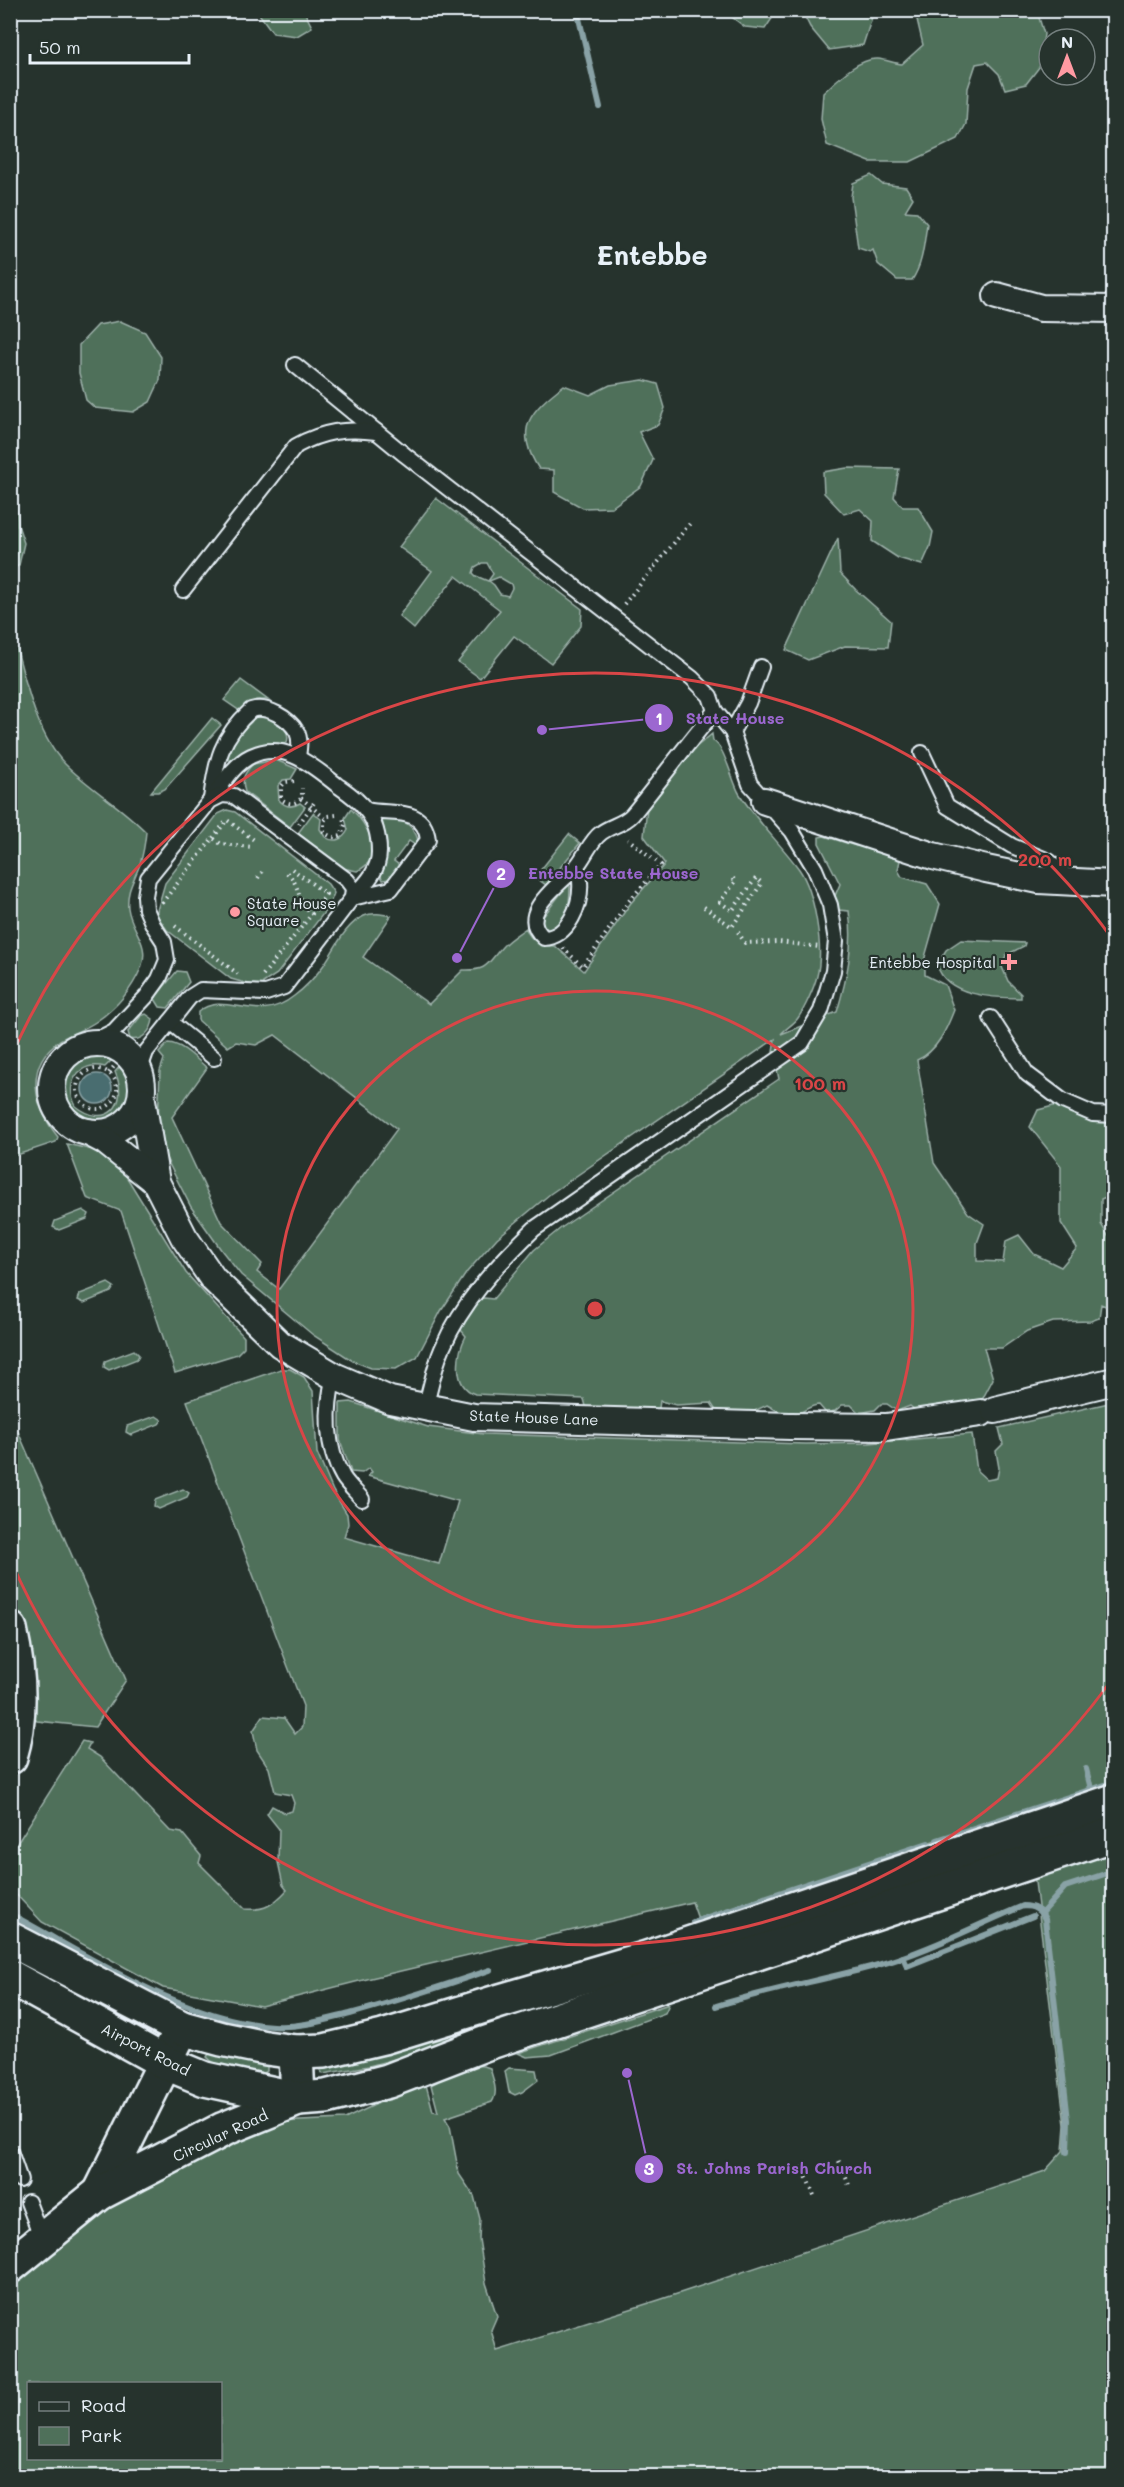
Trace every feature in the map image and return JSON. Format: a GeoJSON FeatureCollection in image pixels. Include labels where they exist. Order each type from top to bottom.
{"type":"FeatureCollection","features":[{"type":"Feature","properties":{"kind":"main road"},"geometry":{"type":"LineString","coordinates":[[10,1629],[16,1733],[10,1757]]}},
{"type":"Feature","properties":{"kind":"main road"},"geometry":{"type":"LineString","coordinates":[[11,1939],[182,2028],[222,2040],[310,2051],[383,2037],[497,2001],[644,1959],[1113,1801]]}},
{"type":"Feature","properties":{"kind":"main road","name":"Circular Road"},"geometry":{"type":"LineString","coordinates":[[20,2251],[100,2193],[224,2130],[312,2098],[388,2081],[484,2044],[1113,1834]]}},
{"type":"Feature","properties":{"kind":"main road","name":"Airport Road"},"geometry":{"type":"LineString","coordinates":[[10,1977],[166,2063],[205,2079],[312,2098]]}},
{"type":"Feature","properties":{"kind":"main road","name":"Circular Road"},"geometry":{"type":"LineString","coordinates":[[100,2193],[182,2028]]}},
{"type":"Feature","properties":{"kind":"main road"},"geometry":{"type":"LineString","coordinates":[[310,2051],[312,2098]]}},
{"type":"Feature","properties":{"kind":"street"},"geometry":{"type":"LineString","coordinates":[[997,296],[1041,308],[1113,309]]}},
{"type":"Feature","properties":{"kind":"street"},"geometry":{"type":"LineString","coordinates":[[765,801],[933,856],[1039,880],[1113,884]]}},
{"type":"Feature","properties":{"kind":"street"},"geometry":{"type":"LineString","coordinates":[[103,1044],[132,1062],[143,1086],[142,1100],[156,1182],[105,1141],[66,1121],[54,1101],[52,1089],[53,1077],[65,1057],[86,1045],[103,1044]]}},
{"type":"Feature","properties":{"kind":"street"},"geometry":{"type":"LineString","coordinates":[[88,1132],[105,1133],[121,1127],[134,1115],[142,1100]]}},
{"type":"Feature","properties":{"kind":"street","name":"State House Lane"},"geometry":{"type":"LineString","coordinates":[[156,1182],[184,1237],[213,1279],[280,1344],[334,1376],[390,1400],[474,1417],[886,1427],[986,1412],[1113,1381]]}},
{"type":"Feature","properties":{"kind":"lane"},"geometry":{"type":"LineString","coordinates":[[295,365],[377,432],[692,678],[710,696],[715,711],[732,732],[750,784],[792,831],[814,868],[830,905],[835,949],[832,970],[821,1011],[802,1043],[534,1229],[477,1290],[456,1322],[441,1350],[425,1407]]}},
{"type":"Feature","properties":{"kind":"lane"},"geometry":{"type":"LineString","coordinates":[[183,590],[296,446],[315,435],[335,431],[353,429],[377,432]]}},
{"type":"Feature","properties":{"kind":"lane"},"geometry":{"type":"LineString","coordinates":[[732,732],[748,703],[761,668]]}},
{"type":"Feature","properties":{"kind":"lane"},"geometry":{"type":"LineString","coordinates":[[210,801],[215,764],[221,748],[251,710],[257,708],[272,710],[296,731],[299,746],[298,757]]}},
{"type":"Feature","properties":{"kind":"lane"},"geometry":{"type":"LineString","coordinates":[[576,867],[580,882],[573,915],[565,930],[551,938],[544,938],[536,932],[533,919],[537,908],[576,867],[599,834],[630,818],[679,753],[715,711]]}},
{"type":"Feature","properties":{"kind":"lane"},"geometry":{"type":"LineString","coordinates":[[86,1045],[114,1031],[146,997],[159,979],[167,960],[164,942],[152,914],[146,909],[145,896],[148,878],[238,765],[251,756],[276,751],[306,760],[367,810],[377,830],[379,852],[372,876],[352,898],[284,987],[266,993],[252,989],[201,990],[190,997],[146,1052],[132,1062]]}},
{"type":"Feature","properties":{"kind":"lane"},"geometry":{"type":"LineString","coordinates":[[922,753],[947,806],[1012,846],[1049,861],[1075,883]]}},
{"type":"Feature","properties":{"kind":"lane"},"geometry":{"type":"LineString","coordinates":[[210,801],[222,795],[234,796],[346,880],[352,888],[352,898]]}},
{"type":"Feature","properties":{"kind":"lane"},"geometry":{"type":"LineString","coordinates":[[352,898],[391,889],[428,840],[423,825],[411,816],[401,812],[367,810]]}},
{"type":"Feature","properties":{"kind":"lane"},"geometry":{"type":"LineString","coordinates":[[991,1018],[1027,1074],[1063,1101],[1094,1114],[1113,1115]]}},
{"type":"Feature","properties":{"kind":"lane"},"geometry":{"type":"LineString","coordinates":[[170,1022],[214,1058]]}},
{"type":"Feature","properties":{"kind":"lane"},"geometry":{"type":"LineString","coordinates":[[334,1376],[329,1394],[328,1427],[333,1451],[343,1477],[362,1499]]}},
{"type":"Feature","properties":{"kind":"lane"},"geometry":{"type":"LineString","coordinates":[[10,2151],[20,2180]]}},
{"type":"Feature","properties":{"kind":"lane"},"geometry":{"type":"LineString","coordinates":[[20,2251],[28,2202]]}},
{"type":"Feature","properties":{"kind":"path"},"geometry":{"type":"LineString","coordinates":[[614,616],[692,521]]}},
{"type":"Feature","properties":{"kind":"path"},"geometry":{"type":"LineString","coordinates":[[294,781],[285,782],[281,787],[281,799],[292,804],[301,798]]}},
{"type":"Feature","properties":{"kind":"path"},"geometry":{"type":"LineString","coordinates":[[301,798],[302,788]]}},
{"type":"Feature","properties":{"kind":"path"},"geometry":{"type":"LineString","coordinates":[[301,798],[326,819]]}},
{"type":"Feature","properties":{"kind":"path"},"geometry":{"type":"LineString","coordinates":[[290,837],[316,800]]}},
{"type":"Feature","properties":{"kind":"path"},"geometry":{"type":"LineString","coordinates":[[336,815],[326,819],[322,826],[324,832],[335,838],[341,836],[345,830],[343,818]]}},
{"type":"Feature","properties":{"kind":"path"},"geometry":{"type":"LineString","coordinates":[[254,840],[227,820],[152,914],[252,989],[326,894],[292,868]]}},
{"type":"Feature","properties":{"kind":"path"},"geometry":{"type":"LineString","coordinates":[[551,938],[583,967],[628,902],[661,865],[613,827]]}},
{"type":"Feature","properties":{"kind":"path"},"geometry":{"type":"LineString","coordinates":[[213,838],[220,844],[254,847]]}},
{"type":"Feature","properties":{"kind":"path"},"geometry":{"type":"LineString","coordinates":[[258,878],[262,872]]}},
{"type":"Feature","properties":{"kind":"path"},"geometry":{"type":"LineString","coordinates":[[286,872],[295,880],[302,907],[312,914]]}},
{"type":"Feature","properties":{"kind":"path"},"geometry":{"type":"LineString","coordinates":[[704,907],[732,927],[762,883],[756,878],[732,911],[720,902],[736,880],[730,876]]}},
{"type":"Feature","properties":{"kind":"path"},"geometry":{"type":"LineString","coordinates":[[738,932],[746,943],[779,942],[835,949]]}},
{"type":"Feature","properties":{"kind":"path"},"geometry":{"type":"LineString","coordinates":[[109,1073],[117,1087],[112,1103],[98,1110],[89,1109],[82,1104],[76,1089],[82,1074],[97,1069],[109,1073],[132,1062]]}},
{"type":"Feature","properties":{"kind":"path"},"geometry":{"type":"LineString","coordinates":[[839,2161],[849,2185]]}},
{"type":"Feature","properties":{"kind":"path"},"geometry":{"type":"LineString","coordinates":[[802,2166],[814,2198]]}},
{"type":"Feature","properties":{"kind":"green space"},"geometry":{"type":"Polygon","coordinates":[[[257,11],[304,11],[312,27],[297,36],[273,33],[257,11]]]}},
{"type":"Feature","properties":{"kind":"green space"},"geometry":{"type":"Polygon","coordinates":[[[724,11],[777,11],[765,29],[745,27],[724,11]]]}},
{"type":"Feature","properties":{"kind":"green space"},"geometry":{"type":"Polygon","coordinates":[[[802,11],[874,11],[863,45],[829,50],[810,27],[802,11]]]}},
{"type":"Feature","properties":{"kind":"green space"},"geometry":{"type":"Polygon","coordinates":[[[915,11],[1037,11],[1042,27],[1037,27],[1037,70],[1026,84],[1005,89],[999,74],[987,62],[976,64],[968,88],[966,124],[958,139],[910,162],[870,162],[827,145],[821,119],[823,93],[848,71],[863,62],[878,59],[902,64],[923,45],[915,11]]]}},
{"type":"Feature","properties":{"kind":"green space"},"geometry":{"type":"Polygon","coordinates":[[[871,175],[882,184],[906,187],[913,198],[905,211],[917,212],[927,224],[921,260],[912,280],[897,280],[878,264],[873,250],[870,252],[858,248],[851,197],[853,183],[871,175]]]}},
{"type":"Feature","properties":{"kind":"green space"},"geometry":{"type":"Polygon","coordinates":[[[120,321],[145,332],[161,357],[160,380],[150,402],[133,412],[95,408],[86,400],[79,373],[79,345],[98,325],[120,321]]]}},
{"type":"Feature","properties":{"kind":"green space"},"geometry":{"type":"Polygon","coordinates":[[[643,380],[658,384],[665,408],[658,425],[639,432],[653,460],[641,486],[612,507],[583,508],[554,492],[554,470],[539,469],[527,443],[529,422],[534,412],[564,385],[590,395],[610,385],[643,380]]]}},
{"type":"Feature","properties":{"kind":"green space"},"geometry":{"type":"Polygon","coordinates":[[[847,468],[899,469],[894,497],[903,507],[918,507],[933,532],[930,547],[922,565],[898,558],[872,541],[873,521],[860,509],[844,514],[824,493],[823,472],[847,468]]]}},
{"type":"Feature","properties":{"kind":"green space"},"geometry":{"type":"Polygon","coordinates":[[[11,479],[16,491],[18,525],[24,543],[19,565],[11,571],[11,479]]]}},
{"type":"Feature","properties":{"kind":"green space"},"geometry":{"type":"Polygon","coordinates":[[[436,498],[582,609],[581,626],[551,663],[514,636],[480,678],[458,662],[500,610],[456,576],[414,629],[399,616],[432,571],[399,547],[436,498]],[[487,563],[475,567],[473,573],[488,581],[493,574],[487,563]],[[499,577],[489,581],[500,594],[508,596],[512,588],[511,584],[499,577]]]}},
{"type":"Feature","properties":{"kind":"green space"},"geometry":{"type":"Polygon","coordinates":[[[838,538],[840,573],[891,621],[888,647],[845,646],[808,660],[786,650],[838,538]]]}},
{"type":"Feature","properties":{"kind":"green space"},"geometry":{"type":"Polygon","coordinates":[[[10,625],[30,698],[54,751],[75,773],[146,832],[141,860],[128,902],[130,916],[144,951],[141,968],[123,998],[111,1010],[93,1024],[60,1040],[48,1050],[37,1074],[36,1087],[43,1113],[58,1137],[56,1142],[11,1157],[10,625]]]}},
{"type":"Feature","properties":{"kind":"green space"},"geometry":{"type":"Polygon","coordinates":[[[241,680],[268,700],[256,700],[240,711],[224,700],[241,680]]]}},
{"type":"Feature","properties":{"kind":"green space"},"geometry":{"type":"Polygon","coordinates":[[[257,715],[279,723],[286,731],[287,743],[255,746],[231,760],[226,760],[234,735],[237,736],[251,722],[248,718],[257,715]]]}},
{"type":"Feature","properties":{"kind":"green space"},"geometry":{"type":"Polygon","coordinates":[[[212,718],[221,725],[165,789],[151,792],[212,718]]]}},
{"type":"Feature","properties":{"kind":"green space"},"geometry":{"type":"Polygon","coordinates":[[[712,734],[713,741],[721,749],[739,793],[799,869],[805,879],[814,906],[819,936],[817,976],[801,1014],[781,1034],[837,1012],[847,975],[851,937],[849,911],[838,910],[834,898],[840,884],[819,843],[819,837],[824,836],[856,846],[868,844],[885,855],[900,860],[898,870],[902,877],[927,884],[940,904],[925,957],[925,975],[945,985],[954,1010],[936,1045],[917,1060],[934,1163],[968,1213],[984,1224],[977,1243],[977,1261],[1003,1262],[1006,1241],[1019,1235],[1034,1254],[1061,1267],[1077,1248],[1061,1223],[1061,1166],[1030,1127],[1038,1110],[1061,1104],[1113,1124],[1113,1194],[1101,1199],[1101,1224],[1113,1244],[1113,1309],[1101,1304],[1099,1318],[1091,1321],[1053,1322],[1027,1331],[1002,1348],[984,1348],[993,1379],[973,1417],[928,1419],[910,1406],[897,1411],[887,1404],[881,1404],[875,1410],[859,1413],[851,1405],[842,1405],[835,1411],[826,1413],[819,1405],[791,1414],[767,1405],[735,1420],[719,1415],[711,1403],[676,1405],[660,1401],[659,1408],[650,1417],[587,1410],[584,1399],[475,1394],[463,1384],[458,1368],[460,1351],[466,1336],[461,1330],[463,1316],[470,1301],[493,1299],[534,1250],[561,1228],[779,1079],[773,1051],[775,1039],[550,1194],[497,1238],[467,1272],[441,1311],[417,1357],[396,1369],[371,1368],[353,1361],[313,1335],[241,1275],[191,1207],[165,1156],[158,1123],[160,1071],[164,1059],[159,1053],[168,1043],[184,1049],[207,1068],[172,1117],[221,1222],[262,1264],[257,1272],[279,1289],[397,1129],[275,1035],[256,1045],[236,1042],[228,1047],[198,1020],[198,1012],[208,1006],[219,1004],[254,1009],[280,1005],[298,993],[313,978],[351,925],[371,914],[391,916],[363,957],[429,1004],[463,970],[482,968],[505,944],[526,928],[534,939],[541,944],[555,946],[584,971],[630,904],[665,864],[644,836],[647,807],[690,752],[712,734]]]}},
{"type":"Feature","properties":{"kind":"green space"},"geometry":{"type":"Polygon","coordinates":[[[276,760],[297,769],[291,779],[283,780],[278,786],[279,800],[286,805],[294,806],[300,803],[305,807],[290,827],[245,792],[243,783],[247,770],[253,764],[276,760]]]}},
{"type":"Feature","properties":{"kind":"green space"},"geometry":{"type":"Polygon","coordinates":[[[351,809],[368,831],[373,849],[366,865],[357,871],[342,868],[298,833],[313,813],[321,819],[320,829],[325,837],[332,840],[341,838],[348,830],[345,818],[351,809]]]}},
{"type":"Feature","properties":{"kind":"green space"},"geometry":{"type":"Polygon","coordinates":[[[227,810],[235,812],[328,884],[334,893],[329,906],[277,974],[263,983],[263,988],[231,979],[167,930],[156,914],[165,883],[218,814],[227,810]]]}},
{"type":"Feature","properties":{"kind":"green space"},"geometry":{"type":"Polygon","coordinates":[[[386,817],[406,823],[416,834],[418,840],[415,845],[409,841],[394,861],[402,867],[389,879],[383,880],[380,874],[387,845],[382,820],[386,817]]]}},
{"type":"Feature","properties":{"kind":"green space"},"geometry":{"type":"Polygon","coordinates":[[[569,834],[580,843],[546,885],[535,877],[569,834]]]}},
{"type":"Feature","properties":{"kind":"green space"},"geometry":{"type":"Polygon","coordinates":[[[568,884],[570,893],[567,912],[560,923],[549,931],[541,923],[542,918],[568,884]]]}},
{"type":"Feature","properties":{"kind":"green space"},"geometry":{"type":"Polygon","coordinates":[[[961,940],[1025,943],[1024,946],[1006,955],[1002,967],[1008,981],[1021,994],[1021,998],[984,996],[960,989],[950,983],[942,975],[937,965],[946,950],[961,940]]]}},
{"type":"Feature","properties":{"kind":"green space"},"geometry":{"type":"Polygon","coordinates":[[[177,971],[185,972],[189,982],[168,1008],[160,1007],[155,999],[177,971]]]}},
{"type":"Feature","properties":{"kind":"green space"},"geometry":{"type":"Polygon","coordinates":[[[146,1014],[153,1019],[148,1031],[139,1039],[130,1039],[128,1032],[141,1016],[146,1014]]]}},
{"type":"Feature","properties":{"kind":"green space"},"geometry":{"type":"Polygon","coordinates":[[[97,1054],[115,1057],[105,1067],[88,1067],[76,1075],[72,1097],[76,1106],[87,1113],[97,1115],[112,1110],[117,1104],[119,1095],[119,1084],[115,1072],[122,1064],[129,1078],[130,1088],[129,1099],[119,1116],[107,1122],[92,1123],[80,1118],[70,1108],[65,1096],[64,1083],[69,1071],[79,1060],[97,1054]]]}},
{"type":"Feature","properties":{"kind":"green space"},"geometry":{"type":"Polygon","coordinates":[[[67,1144],[93,1150],[112,1160],[126,1176],[186,1273],[244,1337],[244,1347],[237,1354],[175,1373],[121,1211],[87,1198],[67,1144]]]}},
{"type":"Feature","properties":{"kind":"green space"},"geometry":{"type":"Polygon","coordinates":[[[83,1210],[89,1214],[87,1219],[59,1230],[53,1227],[55,1221],[83,1210]]]}},
{"type":"Feature","properties":{"kind":"green space"},"geometry":{"type":"Polygon","coordinates":[[[108,1283],[114,1287],[111,1292],[84,1303],[78,1300],[80,1294],[108,1283]]]}},
{"type":"Feature","properties":{"kind":"green space"},"geometry":{"type":"Polygon","coordinates":[[[134,1350],[139,1355],[137,1359],[109,1370],[104,1367],[105,1361],[134,1350]]]}},
{"type":"Feature","properties":{"kind":"green space"},"geometry":{"type":"Polygon","coordinates":[[[281,1369],[290,1369],[304,1377],[313,1391],[317,1453],[333,1491],[347,1514],[348,1524],[344,1537],[439,1564],[458,1501],[368,1476],[372,1472],[369,1468],[362,1473],[351,1472],[340,1440],[340,1403],[351,1402],[428,1427],[484,1434],[806,1444],[869,1443],[972,1434],[977,1471],[987,1480],[997,1478],[999,1468],[996,1451],[1003,1444],[999,1428],[1113,1402],[1113,1781],[1093,1788],[1090,1777],[1087,1776],[1090,1789],[698,1919],[692,1902],[261,2006],[163,1988],[42,1922],[11,1889],[11,1853],[82,1741],[90,1743],[87,1749],[100,1757],[170,1831],[182,1833],[201,1856],[199,1863],[245,1909],[269,1906],[287,1890],[283,1885],[278,1862],[279,1829],[267,1814],[272,1806],[285,1813],[292,1811],[294,1803],[291,1795],[275,1792],[269,1768],[257,1750],[253,1731],[263,1716],[284,1718],[295,1734],[302,1727],[303,1706],[187,1401],[281,1369]]]}},
{"type":"Feature","properties":{"kind":"green space"},"geometry":{"type":"Polygon","coordinates":[[[10,1413],[126,1680],[95,1727],[37,1721],[33,1717],[34,1669],[27,1633],[11,1599],[10,1413]]]}},
{"type":"Feature","properties":{"kind":"green space"},"geometry":{"type":"Polygon","coordinates":[[[156,1416],[162,1420],[159,1424],[131,1435],[126,1432],[127,1426],[156,1416]]]}},
{"type":"Feature","properties":{"kind":"green space"},"geometry":{"type":"Polygon","coordinates":[[[183,1489],[189,1493],[187,1497],[159,1509],[154,1506],[155,1500],[183,1489]]]}},
{"type":"Feature","properties":{"kind":"green space"},"geometry":{"type":"Polygon","coordinates":[[[1113,1847],[1113,2476],[11,2476],[11,2285],[51,2246],[55,2225],[278,2122],[345,2119],[425,2081],[433,2111],[438,2112],[431,2085],[467,2067],[490,2068],[495,2090],[492,2102],[445,2118],[450,2126],[459,2174],[474,2196],[480,2219],[479,2239],[486,2283],[497,2316],[491,2330],[497,2351],[659,2300],[1045,2171],[1063,2151],[1065,2125],[1034,1874],[1113,1847]]]}},
{"type":"Feature","properties":{"kind":"green space"},"geometry":{"type":"Polygon","coordinates":[[[821,1910],[413,2054],[369,2066],[323,2074],[320,2070],[324,2064],[348,2063],[392,2052],[821,1910]]]}},
{"type":"Feature","properties":{"kind":"green space"},"geometry":{"type":"Polygon","coordinates":[[[669,2004],[665,2013],[551,2055],[527,2057],[518,2053],[669,2004]]]}},
{"type":"Feature","properties":{"kind":"green space"},"geometry":{"type":"Polygon","coordinates":[[[211,2051],[263,2064],[267,2067],[267,2071],[264,2073],[218,2065],[207,2057],[211,2051]]]}},
{"type":"Feature","properties":{"kind":"green space"},"geometry":{"type":"Polygon","coordinates":[[[509,2068],[536,2070],[538,2080],[515,2095],[509,2092],[505,2071],[509,2068]]]}},
{"type":"Feature","properties":{"kind":"water"},"geometry":{"type":"Polygon","coordinates":[[[97,1074],[108,1078],[112,1089],[108,1100],[97,1104],[86,1100],[82,1089],[86,1078],[97,1074]]]}},
{"type":"Feature","properties":{"kind":"waterway"},"geometry":{"type":"LineString","coordinates":[[577,10],[600,107]]}},
{"type":"Feature","properties":{"kind":"waterway"},"geometry":{"type":"LineString","coordinates":[[1086,1769],[1091,1789]]}},
{"type":"Feature","properties":{"kind":"waterway"},"geometry":{"type":"LineString","coordinates":[[937,1840],[1114,1782]]}},
{"type":"Feature","properties":{"kind":"waterway"},"geometry":{"type":"LineString","coordinates":[[693,1922],[928,1843]]}},
{"type":"Feature","properties":{"kind":"waterway"},"geometry":{"type":"LineString","coordinates":[[1042,1913],[1065,1887],[1114,1871]]}},
{"type":"Feature","properties":{"kind":"waterway"},"geometry":{"type":"LineString","coordinates":[[716,2006],[897,1959],[1023,1906],[1033,1907],[1045,1919],[1068,2120],[1067,2152]]}},
{"type":"Feature","properties":{"kind":"waterway"},"geometry":{"type":"LineString","coordinates":[[10,1914],[137,1984],[171,1999],[205,2012],[239,2021],[273,2026],[302,2025],[350,2014],[490,1970]]}},
{"type":"Feature","properties":{"kind":"waterway"},"geometry":{"type":"LineString","coordinates":[[903,1957],[907,1966],[1033,1916]]}},
{"type":"Feature","properties":{"kind":"place","name":"State House"},"geometry":{"type":"Point","coordinates":[542,730]}},
{"type":"Feature","properties":{"kind":"place","name":"State House Square"},"geometry":{"type":"Point","coordinates":[235,912]}},
{"type":"Feature","properties":{"kind":"place","name":"Entebbe State House"},"geometry":{"type":"Point","coordinates":[457,958]}},
{"type":"Feature","properties":{"kind":"place","name":"Entebbe Hospital"},"geometry":{"type":"Point","coordinates":[1009,962]}},
{"type":"Feature","properties":{"kind":"place","name":"St. Johns Parish Church"},"geometry":{"type":"Point","coordinates":[627,2073]}},
{"type":"Feature","properties":{"kind":"district","name":"Entebbe"},"geometry":{"type":"Point","coordinates":[652,254]}}]}
